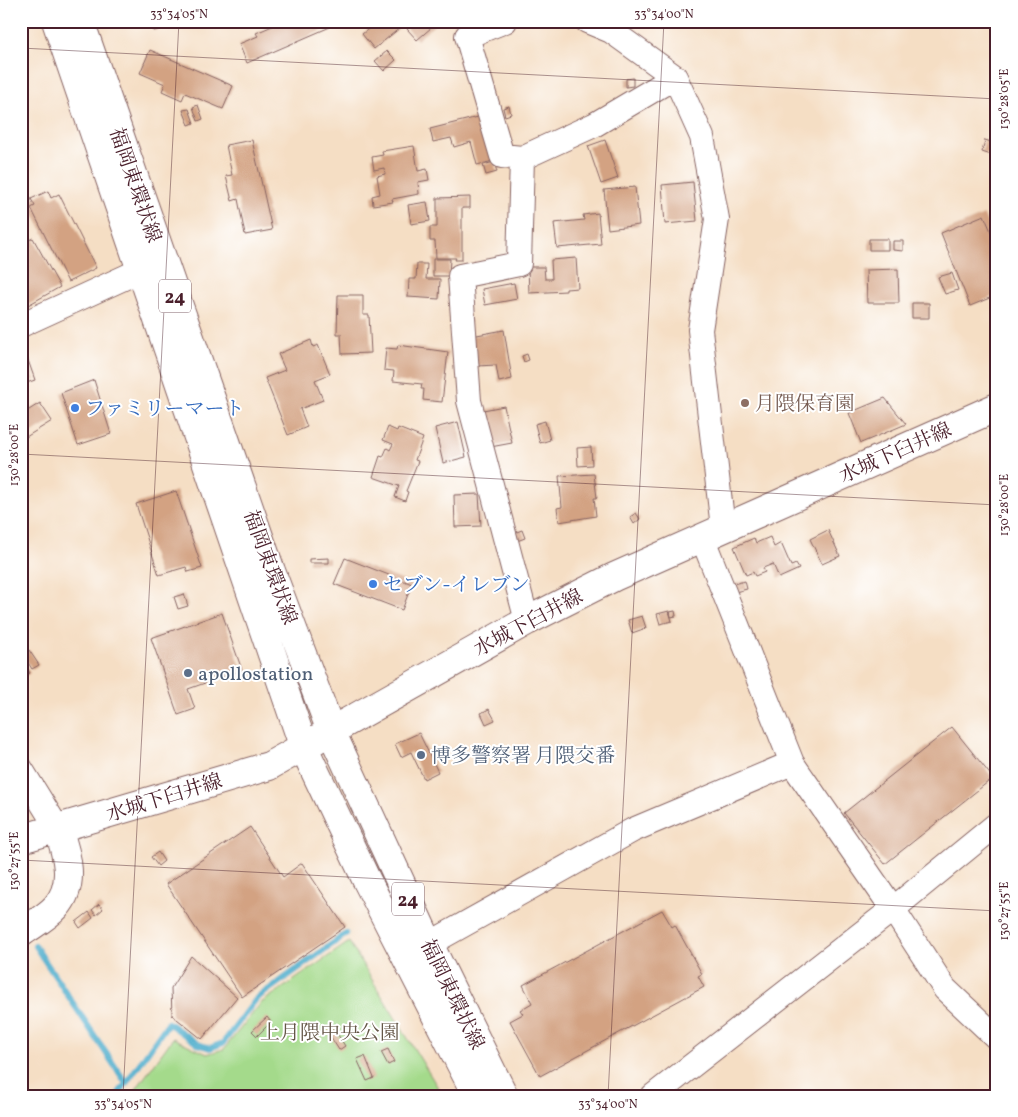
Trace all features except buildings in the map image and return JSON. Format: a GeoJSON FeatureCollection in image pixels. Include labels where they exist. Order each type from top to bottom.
{"type":"FeatureCollection","features":[{"type":"Feature","properties":{"kind":"main road","name":"福岡東環状線"},"geometry":{"type":"LineString","coordinates":[[56,21],[304,748],[366,879],[477,1096]]}},
{"type":"Feature","properties":{"kind":"main road","name":"福岡東環状線"},"geometry":{"type":"LineString","coordinates":[[80,21],[271,571],[330,731],[429,944],[504,1096]]}},
{"type":"Feature","properties":{"kind":"main road","name":"水城下臼井線"},"geometry":{"type":"LineString","coordinates":[[21,839],[269,766],[527,621],[614,577],[997,407]]}},
{"type":"Feature","properties":{"kind":"main road"},"geometry":{"type":"LineString","coordinates":[[21,933],[56,908],[65,893],[68,857],[58,829]]}},
{"type":"Feature","properties":{"kind":"street"},"geometry":{"type":"LineString","coordinates":[[505,21],[466,36],[502,156],[522,158],[594,125],[675,77]]}},
{"type":"Feature","properties":{"kind":"street"},"geometry":{"type":"LineString","coordinates":[[587,21],[612,26],[675,77],[702,137],[717,219],[700,330],[712,532],[792,763],[893,909],[944,989],[997,1038]]}},
{"type":"Feature","properties":{"kind":"street"},"geometry":{"type":"LineString","coordinates":[[522,158],[519,264],[460,276],[469,401],[527,621]]}},
{"type":"Feature","properties":{"kind":"street"},"geometry":{"type":"LineString","coordinates":[[21,325],[141,270]]}},
{"type":"Feature","properties":{"kind":"street"},"geometry":{"type":"LineString","coordinates":[[429,944],[633,830],[792,763]]}},
{"type":"Feature","properties":{"kind":"street"},"geometry":{"type":"LineString","coordinates":[[21,769],[58,829]]}},
{"type":"Feature","properties":{"kind":"street"},"geometry":{"type":"LineString","coordinates":[[653,1096],[893,909],[997,824]]}},
{"type":"Feature","properties":{"kind":"green space","name":"上月隈中央公園"},"geometry":{"type":"Polygon","coordinates":[[[349,942],[443,1096],[131,1096],[173,1038],[207,1054],[224,1049],[261,1003],[349,942]]]}},
{"type":"Feature","properties":{"kind":"waterway"},"geometry":{"type":"LineString","coordinates":[[117,1096],[168,1023],[198,1044],[210,1048],[223,1043],[257,998],[346,934]]}},
{"type":"Feature","properties":{"kind":"waterway"},"geometry":{"type":"LineString","coordinates":[[35,946],[126,1083]]}},
{"type":"Feature","properties":{"kind":"place","name":"月隈保育園"},"geometry":{"type":"Point","coordinates":[745,403]}},
{"type":"Feature","properties":{"kind":"place","name":"ファミリーマート"},"geometry":{"type":"Point","coordinates":[75,408]}},
{"type":"Feature","properties":{"kind":"place","name":"セブン-イレブン"},"geometry":{"type":"Point","coordinates":[373,584]}},
{"type":"Feature","properties":{"kind":"place","name":"apollostation"},"geometry":{"type":"Point","coordinates":[188,673]}},
{"type":"Feature","properties":{"kind":"place","name":"博多警察署 月隈交番"},"geometry":{"type":"Point","coordinates":[421,755]}}]}
